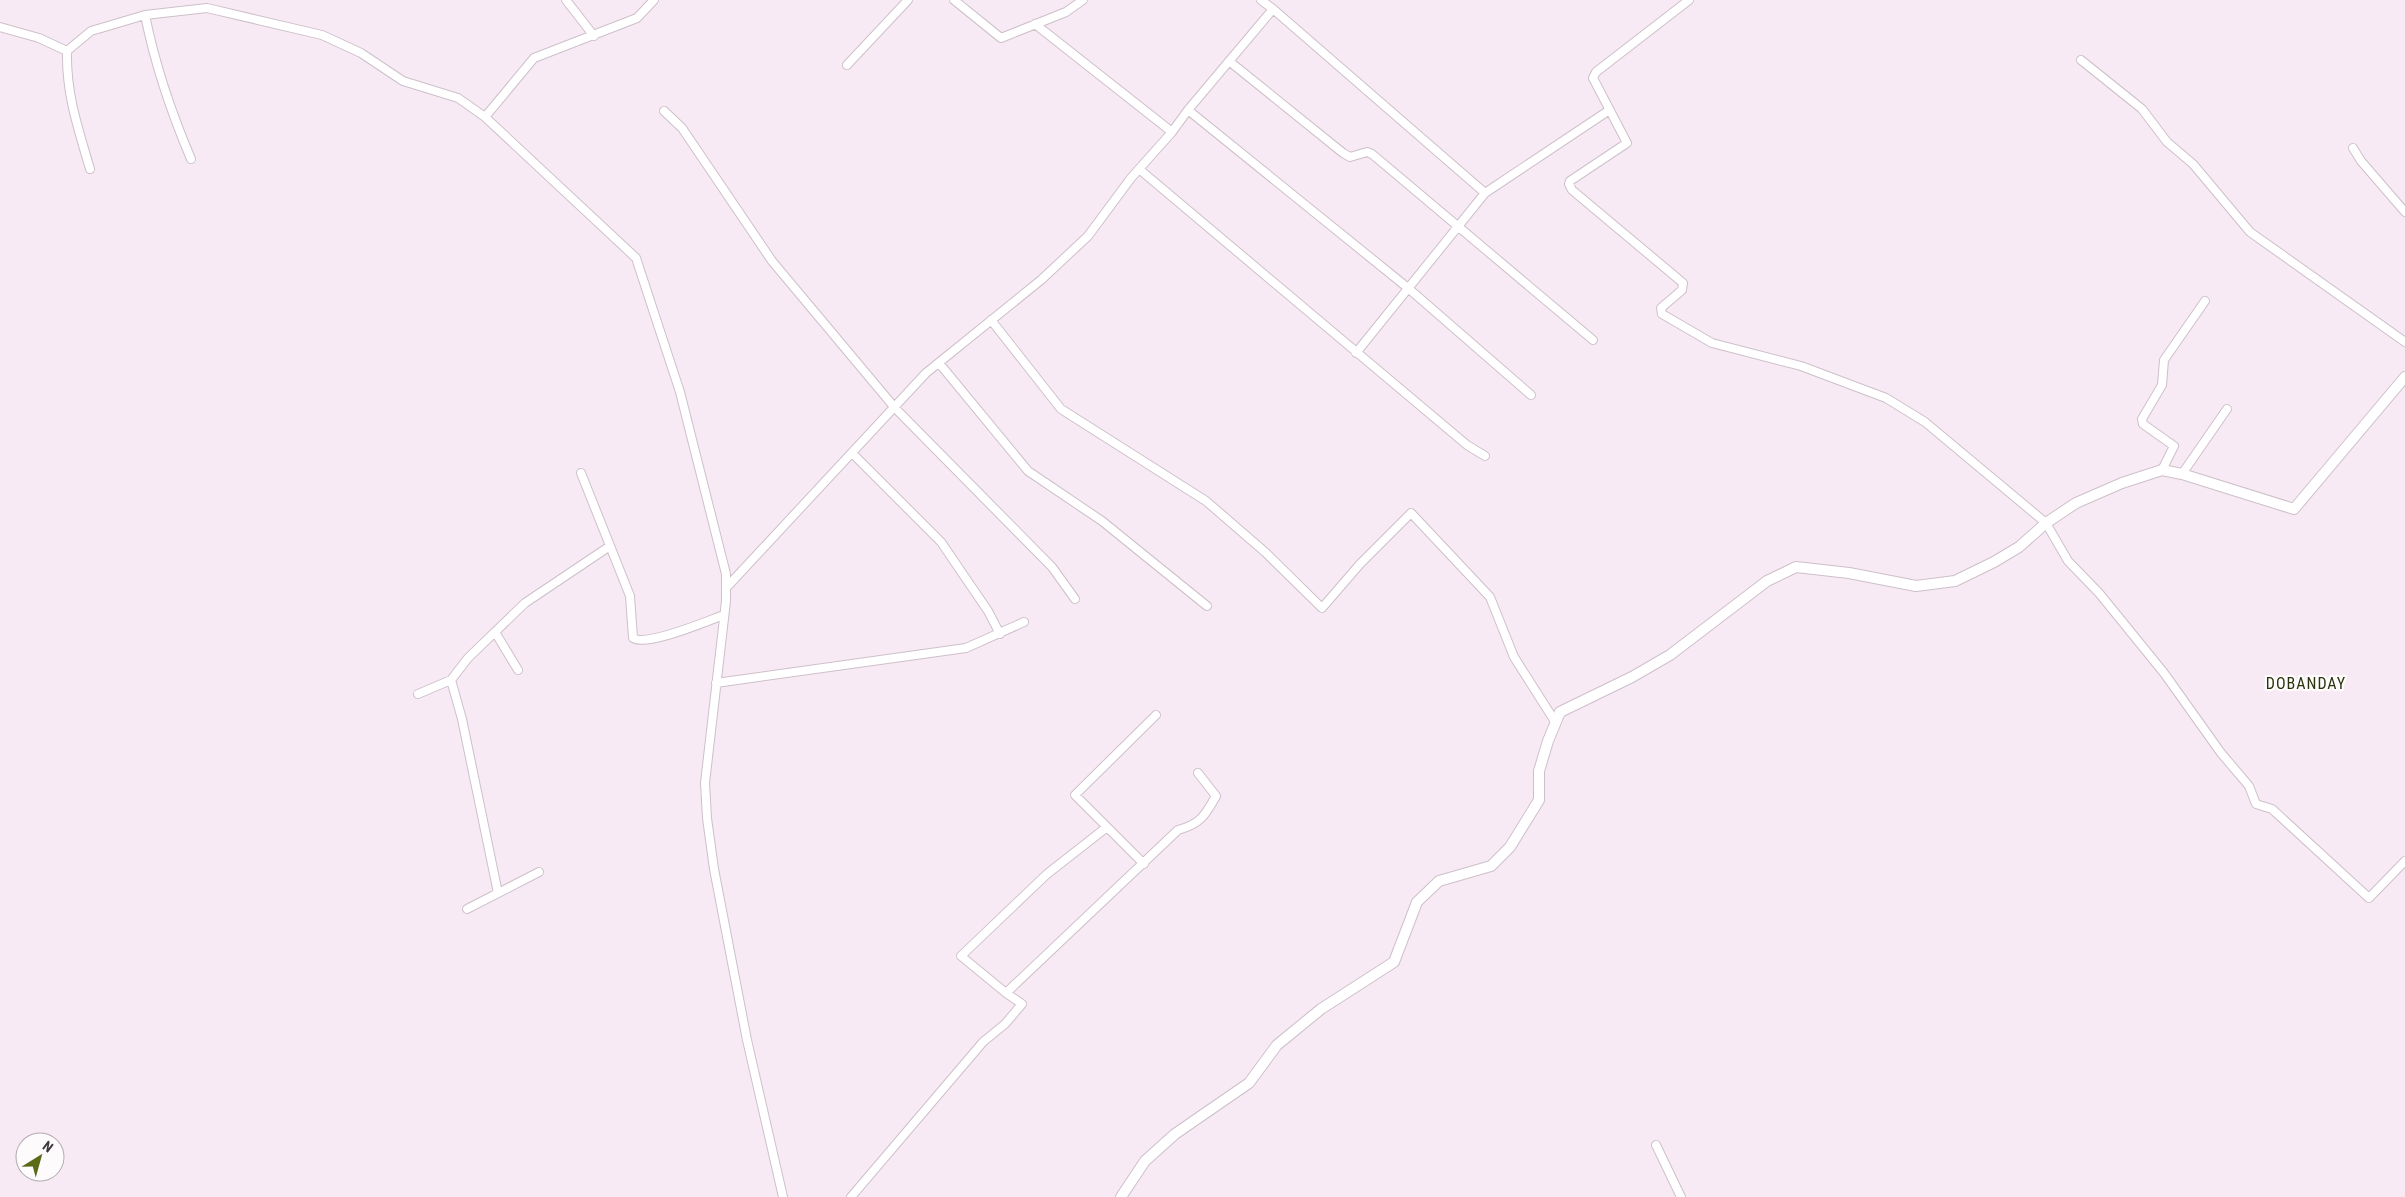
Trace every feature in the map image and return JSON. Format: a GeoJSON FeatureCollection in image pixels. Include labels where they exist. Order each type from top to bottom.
{"type":"FeatureCollection","features":[{"type":"Feature","properties":{"kind":"street"},"geometry":{"type":"LineString","coordinates":[[566,0],[594,36]]}},
{"type":"Feature","properties":{"kind":"street"},"geometry":{"type":"LineString","coordinates":[[485,117],[534,58],[638,18],[654,0]]}},
{"type":"Feature","properties":{"kind":"street"},"geometry":{"type":"LineString","coordinates":[[847,66],[908,0]]}},
{"type":"Feature","properties":{"kind":"street"},"geometry":{"type":"LineString","coordinates":[[954,0],[1001,38],[1066,12],[1082,0]]}},
{"type":"Feature","properties":{"kind":"street"},"geometry":{"type":"LineString","coordinates":[[1261,0],[1485,193]]}},
{"type":"Feature","properties":{"kind":"street"},"geometry":{"type":"LineString","coordinates":[[1689,0],[1596,72],[1593,78],[1608,111],[1627,143],[1570,181],[1570,188],[1683,283],[1682,290],[1661,308],[1662,314],[1712,343],[1802,366],[1886,398],[1925,422],[2046,523],[2068,561],[2099,593],[2164,673],[2221,753],[2249,786],[2256,804],[2272,809],[2369,898],[2405,861]]}},
{"type":"Feature","properties":{"kind":"street"},"geometry":{"type":"LineString","coordinates":[[67,51],[91,31],[145,15],[207,8],[322,35],[361,53],[402,81],[458,98],[485,117],[636,258],[680,392],[726,574],[724,616],[705,783],[708,818],[714,869],[747,1040],[783,1197]]}},
{"type":"Feature","properties":{"kind":"street"},"geometry":{"type":"LineString","coordinates":[[726,588],[939,363],[1041,280],[1088,236],[1188,110],[1273,10]]}},
{"type":"Feature","properties":{"kind":"street"},"geometry":{"type":"LineString","coordinates":[[145,15],[152,49],[173,116],[191,159]]}},
{"type":"Feature","properties":{"kind":"street"},"geometry":{"type":"LineString","coordinates":[[1035,24],[1172,132]]}},
{"type":"Feature","properties":{"kind":"street"},"geometry":{"type":"LineString","coordinates":[[0,27],[40,38],[67,51]]}},
{"type":"Feature","properties":{"kind":"street"},"geometry":{"type":"LineString","coordinates":[[67,51],[67,80],[76,124],[90,169]]}},
{"type":"Feature","properties":{"kind":"street"},"geometry":{"type":"LineString","coordinates":[[2080,60],[2142,109],[2167,142],[2193,164],[2250,232],[2405,342]]}},
{"type":"Feature","properties":{"kind":"street"},"geometry":{"type":"LineString","coordinates":[[1229,61],[1343,153],[1354,157],[1367,152],[1372,154],[1593,340]]}},
{"type":"Feature","properties":{"kind":"street"},"geometry":{"type":"LineString","coordinates":[[1188,110],[1408,288],[1531,395]]}},
{"type":"Feature","properties":{"kind":"street"},"geometry":{"type":"LineString","coordinates":[[664,111],[682,128],[772,261],[895,408],[1052,568],[1075,599]]}},
{"type":"Feature","properties":{"kind":"street"},"geometry":{"type":"LineString","coordinates":[[1356,353],[1485,193],[1608,111]]}},
{"type":"Feature","properties":{"kind":"street"},"geometry":{"type":"LineString","coordinates":[[2353,148],[2361,161],[2405,212]]}},
{"type":"Feature","properties":{"kind":"street"},"geometry":{"type":"LineString","coordinates":[[1139,170],[1467,445],[1485,456]]}},
{"type":"Feature","properties":{"kind":"street"},"geometry":{"type":"LineString","coordinates":[[2162,470],[2174,446],[2143,424],[2142,419],[2162,385],[2164,360],[2205,300]]}},
{"type":"Feature","properties":{"kind":"street"},"geometry":{"type":"LineString","coordinates":[[990,320],[1061,409],[1206,501],[1265,552],[1322,608],[1360,564],[1410,512],[1490,597],[1514,657],[1556,722]]}},
{"type":"Feature","properties":{"kind":"street"},"geometry":{"type":"LineString","coordinates":[[939,363],[1028,471],[1102,521],[1207,606]]}},
{"type":"Feature","properties":{"kind":"street"},"geometry":{"type":"LineString","coordinates":[[1121,1197],[1146,1162],[1175,1134],[1249,1083],[1277,1045],[1321,1008],[1394,962],[1418,902],[1439,881],[1491,866],[1510,847],[1539,800],[1539,771],[1560,712],[1632,677],[1670,655],[1725,615],[1767,581],[1796,567],[1849,573],[1916,586],[1955,581],[1994,562],[2019,547],[2046,523],[2076,503],[2122,483],[2162,470],[2182,474],[2294,509],[2405,377]]}},
{"type":"Feature","properties":{"kind":"street"},"geometry":{"type":"LineString","coordinates":[[2182,474],[2227,409]]}},
{"type":"Feature","properties":{"kind":"street"},"geometry":{"type":"LineString","coordinates":[[852,453],[941,542],[988,611],[1000,634]]}},
{"type":"Feature","properties":{"kind":"street"},"geometry":{"type":"LineString","coordinates":[[581,473],[630,596],[633,638],[636,640],[658,638],[724,616]]}},
{"type":"Feature","properties":{"kind":"street"},"geometry":{"type":"LineString","coordinates":[[418,694],[451,680],[468,658],[539,592],[610,546]]}},
{"type":"Feature","properties":{"kind":"street"},"geometry":{"type":"LineString","coordinates":[[716,683],[966,648],[1024,622]]}},
{"type":"Feature","properties":{"kind":"street"},"geometry":{"type":"LineString","coordinates":[[495,632],[518,670]]}},
{"type":"Feature","properties":{"kind":"street"},"geometry":{"type":"LineString","coordinates":[[451,680],[462,719],[498,893]]}},
{"type":"Feature","properties":{"kind":"street"},"geometry":{"type":"LineString","coordinates":[[1144,864],[1075,795],[1156,715]]}},
{"type":"Feature","properties":{"kind":"street"},"geometry":{"type":"LineString","coordinates":[[1006,993],[1178,830],[1194,826],[1207,813],[1216,796],[1198,773]]}},
{"type":"Feature","properties":{"kind":"street"},"geometry":{"type":"LineString","coordinates":[[851,1197],[983,1042],[1005,1024],[1022,1004],[961,956],[1047,874],[1107,827]]}},
{"type":"Feature","properties":{"kind":"street"},"geometry":{"type":"LineString","coordinates":[[467,909],[539,872]]}},
{"type":"Feature","properties":{"kind":"street"},"geometry":{"type":"LineString","coordinates":[[1656,1145],[1681,1197]]}},
{"type":"Feature","properties":{"kind":"district","name":"DOBANDAY"},"geometry":{"type":"Point","coordinates":[2306,683]}}]}
